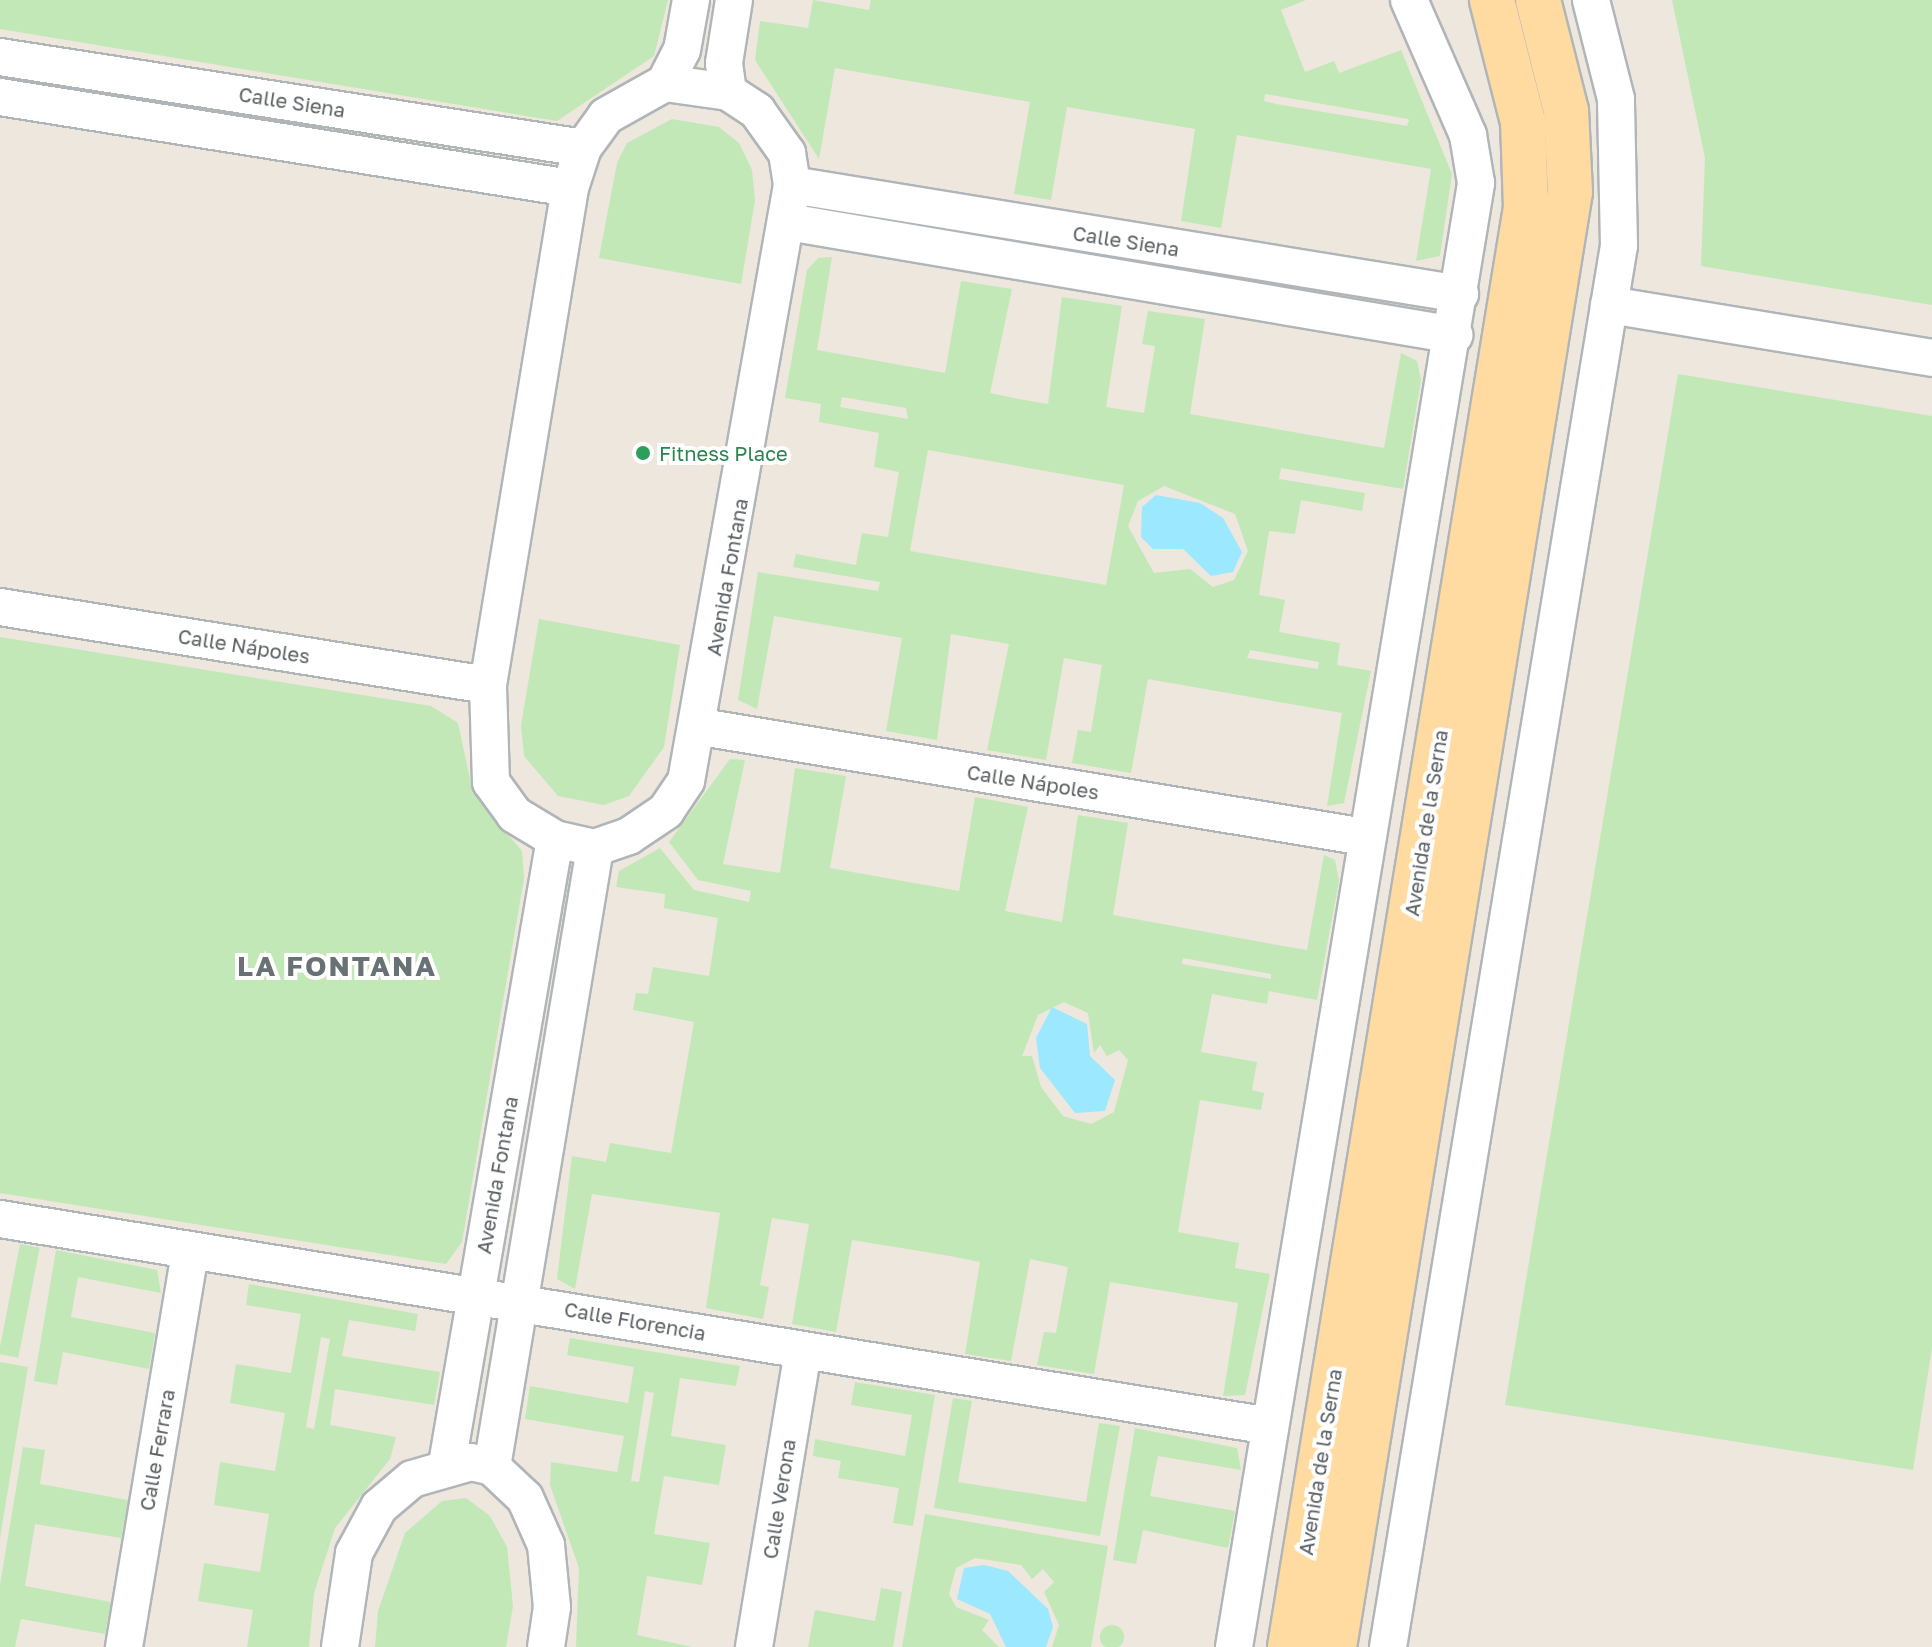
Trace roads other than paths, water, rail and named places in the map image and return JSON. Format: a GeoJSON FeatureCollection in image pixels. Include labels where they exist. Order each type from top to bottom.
{"type":"FeatureCollection","features":[{"type":"Feature","properties":{"kind":"main road","name":"Avenida de la Serna"},"geometry":{"type":"LineString","coordinates":[[1290,1647],[1526,208],[1523,122],[1492,0]]}},
{"type":"Feature","properties":{"kind":"main road"},"geometry":{"type":"LineString","coordinates":[[1334,1647],[1570,192],[1566,111],[1538,0]]}},
{"type":"Feature","properties":{"kind":"street"},"geometry":{"type":"LineString","coordinates":[[595,848],[555,839],[515,815],[491,782],[488,685],[570,188],[583,148],[606,116],[665,83],[682,50],[691,0]]}},
{"type":"Feature","properties":{"kind":"street"},"geometry":{"type":"LineString","coordinates":[[728,92],[724,63],[734,0]]}},
{"type":"Feature","properties":{"kind":"street"},"geometry":{"type":"LineString","coordinates":[[1409,0],[1468,135]]}},
{"type":"Feature","properties":{"kind":"street"},"geometry":{"type":"LineString","coordinates":[[1234,1647],[1365,837],[1454,335],[1476,183],[1468,135],[1435,0]]}},
{"type":"Feature","properties":{"kind":"street"},"geometry":{"type":"LineString","coordinates":[[1388,1647],[1609,305],[1622,154],[1591,0]]}},
{"type":"Feature","properties":{"kind":"street","name":"Calle Siena"},"geometry":{"type":"LineString","coordinates":[[0,57],[583,148]]}},
{"type":"Feature","properties":{"kind":"street","name":"Avenida Fontana"},"geometry":{"type":"LineString","coordinates":[[492,1467],[517,1300],[595,848],[629,836],[666,811],[686,781],[701,727],[788,222],[792,185],[787,153],[772,126],[728,92],[665,83]]}},
{"type":"Feature","properties":{"kind":"street","name":"Calle Siena"},"geometry":{"type":"LineString","coordinates":[[0,97],[570,188]]}},
{"type":"Feature","properties":{"kind":"street","name":"Calle Siena"},"geometry":{"type":"LineString","coordinates":[[792,185],[1460,294]]}},
{"type":"Feature","properties":{"kind":"street","name":"Calle Siena"},"geometry":{"type":"LineString","coordinates":[[788,222],[1454,335]]}},
{"type":"Feature","properties":{"kind":"street"},"geometry":{"type":"LineString","coordinates":[[1609,305],[1932,358]]}},
{"type":"Feature","properties":{"kind":"street","name":"Calle Nápoles"},"geometry":{"type":"LineString","coordinates":[[0,607],[488,685]]}},
{"type":"Feature","properties":{"kind":"street","name":"Calle Nápoles"},"geometry":{"type":"LineString","coordinates":[[701,727],[1365,837]]}},
{"type":"Feature","properties":{"kind":"street","name":"Avenida Fontana"},"geometry":{"type":"LineString","coordinates":[[447,1464],[555,839]]}},
{"type":"Feature","properties":{"kind":"street","name":"Calle Florencia"},"geometry":{"type":"LineString","coordinates":[[0,1219],[190,1253],[476,1293],[803,1352],[1270,1426]]}},
{"type":"Feature","properties":{"kind":"street","name":"Calle Ferrara"},"geometry":{"type":"LineString","coordinates":[[124,1647],[190,1253]]}},
{"type":"Feature","properties":{"kind":"street","name":"Calle Verona"},"geometry":{"type":"LineString","coordinates":[[754,1647],[803,1352]]}},
{"type":"Feature","properties":{"kind":"street"},"geometry":{"type":"LineString","coordinates":[[340,1647],[354,1553],[379,1507],[412,1479],[447,1464],[492,1467],[525,1498],[546,1545],[552,1607],[546,1647]]}},
{"type":"Feature","properties":{"kind":"water"},"geometry":{"type":"Polygon","coordinates":[[[1156,495],[1200,503],[1223,518],[1242,552],[1233,572],[1211,576],[1183,549],[1153,549],[1141,537],[1142,507],[1156,495]]]}},
{"type":"Feature","properties":{"kind":"water"},"geometry":{"type":"Polygon","coordinates":[[[1052,1007],[1087,1024],[1090,1056],[1115,1080],[1105,1111],[1075,1113],[1040,1068],[1036,1038],[1052,1007]]]}},
{"type":"Feature","properties":{"kind":"water"},"geometry":{"type":"Polygon","coordinates":[[[984,1565],[1008,1571],[1048,1609],[1053,1627],[1046,1647],[1006,1647],[990,1614],[957,1599],[964,1568],[984,1565]]]}},
{"type":"Feature","properties":{"kind":"place","name":"Fitness Place"},"geometry":{"type":"Point","coordinates":[643,453]}},
{"type":"Feature","properties":{"kind":"district","name":"LA FONTANA"},"geometry":{"type":"Point","coordinates":[337,966]}}]}
